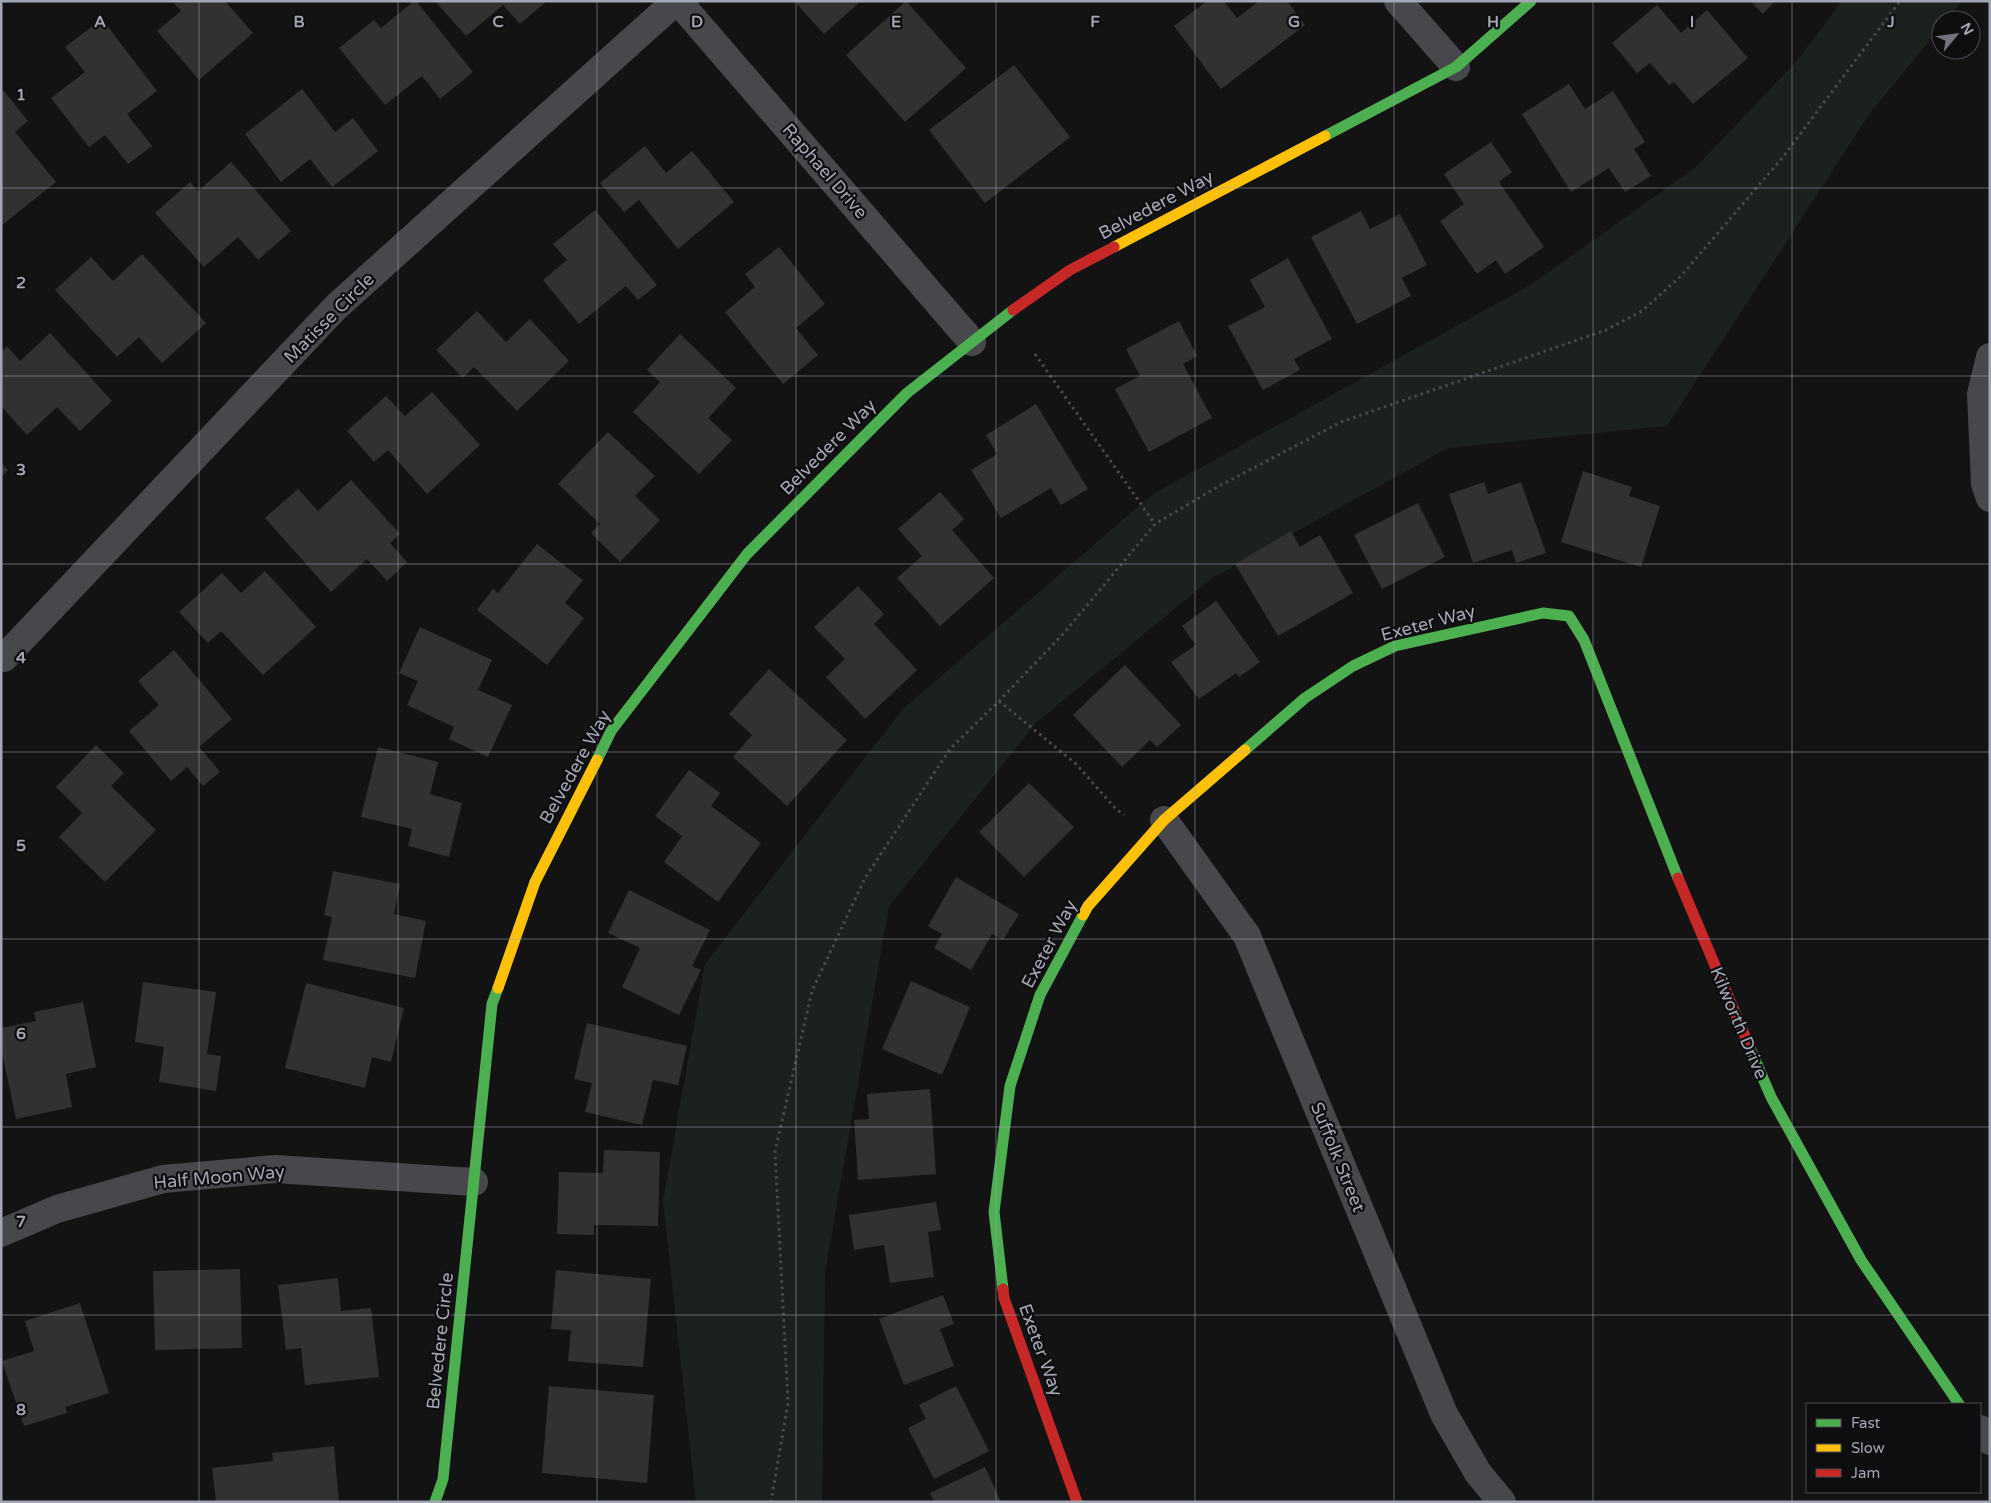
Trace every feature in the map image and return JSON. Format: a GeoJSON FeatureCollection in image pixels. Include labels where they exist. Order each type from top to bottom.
{"type":"FeatureCollection","features":[{"type":"Feature","properties":{"kind":"street","name":"Raphael Drive"},"geometry":{"type":"LineString","coordinates":[[677,1],[972,342]]}},
{"type":"Feature","properties":{"kind":"street","name":"Matisse Circle"},"geometry":{"type":"LineString","coordinates":[[4,658],[336,307],[677,1]]}},
{"type":"Feature","properties":{"kind":"street"},"geometry":{"type":"LineString","coordinates":[[1398,1],[1456,67]]}},
{"type":"Feature","properties":{"kind":"street","name":"Belvedere Way"},"geometry":{"type":"LineString","coordinates":[[474,1182],[492,1004],[535,882],[611,731],[747,554],[907,393],[1007,314],[1070,270],[1456,67],[1531,1]]}},
{"type":"Feature","properties":{"kind":"street"},"geometry":{"type":"LineString","coordinates":[[1990,357],[1981,394],[1985,484],[1990,498]]}},
{"type":"Feature","properties":{"kind":"street","name":"Exeter Way"},"geometry":{"type":"LineString","coordinates":[[1077,1502],[1004,1298],[994,1212],[1010,1086],[1040,995],[1088,906],[1164,820],[1305,698],[1353,666],[1395,646],[1543,613],[1569,616]]}},
{"type":"Feature","properties":{"kind":"street","name":"Kilworth Drive"},"geometry":{"type":"LineString","coordinates":[[1569,616],[1584,640],[1681,886],[1771,1097],[1861,1260],[1958,1403]]}},
{"type":"Feature","properties":{"kind":"street","name":"Suffolk Street"},"geometry":{"type":"LineString","coordinates":[[1164,820],[1247,936],[1444,1414],[1478,1473],[1502,1502]]}},
{"type":"Feature","properties":{"kind":"street","name":"Half Moon Way"},"geometry":{"type":"LineString","coordinates":[[1,1233],[57,1209],[163,1179],[275,1169],[474,1182]]}},
{"type":"Feature","properties":{"kind":"street","name":"Belvedere Circle"},"geometry":{"type":"LineString","coordinates":[[435,1502],[442,1479],[474,1182]]}},
{"type":"Feature","properties":{"kind":"street"},"geometry":{"type":"LineString","coordinates":[[1981,1430],[1990,1441]]}},
{"type":"Feature","properties":{"kind":"path"},"geometry":{"type":"LineString","coordinates":[[771,1502],[788,1403],[775,1151],[812,990],[865,878],[950,749],[1064,633],[1154,524],[1219,486],[1340,422],[1606,330],[1642,311],[1680,276],[1783,157],[1900,1]]}},
{"type":"Feature","properties":{"kind":"path"},"geometry":{"type":"LineString","coordinates":[[1035,354],[1154,524]]}},
{"type":"Feature","properties":{"kind":"path"},"geometry":{"type":"LineString","coordinates":[[999,701],[1076,764],[1115,808],[1125,816]]}},
{"type":"Feature","properties":{"kind":"shaded area"},"geometry":{"type":"Polygon","coordinates":[[[1842,1],[1962,1],[1955,10],[1931,10],[1931,39],[1870,113],[1667,426],[1448,448],[1212,578],[1036,723],[889,906],[825,1272],[822,1502],[696,1502],[663,1201],[705,964],[903,709],[1153,494],[1532,284],[1696,167],[1796,62],[1842,1]]]}},
{"type":"Feature","properties":{"kind":"building"},"geometry":{"type":"Polygon","coordinates":[[[172,1],[225,1],[253,33],[199,80],[157,31],[181,11],[172,1]]]}},
{"type":"Feature","properties":{"kind":"building"},"geometry":{"type":"Polygon","coordinates":[[[416,1],[473,72],[440,99],[422,76],[385,105],[339,48],[374,20],[381,28],[416,1]]]}},
{"type":"Feature","properties":{"kind":"building"},"geometry":{"type":"Polygon","coordinates":[[[435,1],[547,1],[520,24],[503,5],[466,36],[435,1]]]}},
{"type":"Feature","properties":{"kind":"building"},"geometry":{"type":"Polygon","coordinates":[[[861,1],[824,34],[795,2],[861,1]]]}},
{"type":"Feature","properties":{"kind":"building"},"geometry":{"type":"Polygon","coordinates":[[[906,1],[966,68],[905,122],[846,55],[906,1]]]}},
{"type":"Feature","properties":{"kind":"building"},"geometry":{"type":"Polygon","coordinates":[[[1207,1],[1224,1],[1237,18],[1259,1],[1287,1],[1305,25],[1221,89],[1174,26],[1207,1]]]}},
{"type":"Feature","properties":{"kind":"building"},"geometry":{"type":"Polygon","coordinates":[[[1750,1],[1775,1],[1763,14],[1750,1]]]}},
{"type":"Feature","properties":{"kind":"building"},"geometry":{"type":"Polygon","coordinates":[[[1657,5],[1681,33],[1707,10],[1748,58],[1693,104],[1674,82],[1669,85],[1650,63],[1637,73],[1612,43],[1657,5]]]}},
{"type":"Feature","properties":{"kind":"building"},"geometry":{"type":"Polygon","coordinates":[[[102,19],[157,91],[127,114],[152,146],[128,164],[105,135],[89,147],[51,98],[85,72],[65,47],[102,19]]]}},
{"type":"Feature","properties":{"kind":"building"},"geometry":{"type":"Polygon","coordinates":[[[1014,65],[1070,137],[985,203],[929,130],[1014,65]]]}},
{"type":"Feature","properties":{"kind":"building"},"geometry":{"type":"Polygon","coordinates":[[[1569,84],[1585,109],[1613,91],[1645,142],[1634,149],[1651,176],[1625,192],[1609,168],[1571,192],[1522,114],[1569,84]]]}},
{"type":"Feature","properties":{"kind":"building"},"geometry":{"type":"Polygon","coordinates":[[[302,89],[335,132],[353,118],[378,151],[332,187],[310,159],[281,182],[245,134],[302,89]]]}},
{"type":"Feature","properties":{"kind":"building"},"geometry":{"type":"Polygon","coordinates":[[[4,91],[28,121],[15,132],[56,182],[1,226],[1,93],[4,91]]]}},
{"type":"Feature","properties":{"kind":"building"},"geometry":{"type":"Polygon","coordinates":[[[1491,142],[1512,172],[1499,182],[1544,247],[1505,274],[1496,260],[1477,274],[1440,221],[1464,204],[1444,174],[1491,142]]]}},
{"type":"Feature","properties":{"kind":"building"},"geometry":{"type":"Polygon","coordinates":[[[645,146],[666,173],[692,151],[734,202],[678,249],[639,200],[624,212],[600,183],[645,146]]]}},
{"type":"Feature","properties":{"kind":"building"},"geometry":{"type":"Polygon","coordinates":[[[231,162],[291,231],[258,260],[238,237],[204,267],[155,213],[190,182],[198,191],[231,162]]]}},
{"type":"Feature","properties":{"kind":"building"},"geometry":{"type":"Polygon","coordinates":[[[595,210],[657,285],[638,300],[626,286],[579,324],[543,280],[567,260],[553,244],[595,210]]]}},
{"type":"Feature","properties":{"kind":"building"},"geometry":{"type":"Polygon","coordinates":[[[1361,211],[1370,229],[1400,214],[1427,265],[1402,278],[1411,296],[1357,324],[1311,237],[1361,211]]]}},
{"type":"Feature","properties":{"kind":"building"},"geometry":{"type":"Polygon","coordinates":[[[779,247],[825,304],[796,328],[818,355],[783,384],[725,312],[755,287],[745,274],[779,247]]]}},
{"type":"Feature","properties":{"kind":"building"},"geometry":{"type":"Polygon","coordinates":[[[142,254],[206,323],[162,363],[139,337],[117,357],[55,290],[91,257],[113,281],[142,254]]]}},
{"type":"Feature","properties":{"kind":"building"},"geometry":{"type":"Polygon","coordinates":[[[1288,258],[1332,339],[1294,359],[1300,370],[1263,390],[1228,326],[1265,307],[1250,280],[1288,258]]]}},
{"type":"Feature","properties":{"kind":"building"},"geometry":{"type":"Polygon","coordinates":[[[477,311],[506,342],[530,319],[569,361],[517,411],[474,367],[463,378],[436,350],[477,311]]]}},
{"type":"Feature","properties":{"kind":"building"},"geometry":{"type":"Polygon","coordinates":[[[1179,321],[1197,356],[1183,364],[1212,418],[1149,452],[1115,389],[1140,376],[1126,349],[1179,321]]]}},
{"type":"Feature","properties":{"kind":"building"},"geometry":{"type":"Polygon","coordinates":[[[50,333],[112,401],[80,431],[57,407],[27,435],[1,406],[1,352],[7,346],[20,361],[50,333]]]}},
{"type":"Feature","properties":{"kind":"building"},"geometry":{"type":"Polygon","coordinates":[[[680,334],[736,388],[708,418],[732,440],[699,474],[633,412],[660,382],[647,370],[680,334]]]}},
{"type":"Feature","properties":{"kind":"building"},"geometry":{"type":"Polygon","coordinates":[[[432,392],[480,445],[427,494],[388,450],[374,462],[347,431],[386,396],[405,416],[432,392]]]}},
{"type":"Feature","properties":{"kind":"building"},"geometry":{"type":"Polygon","coordinates":[[[1036,404],[1088,489],[1061,505],[1051,488],[1001,518],[971,470],[997,454],[986,435],[1036,404]]]}},
{"type":"Feature","properties":{"kind":"building"},"geometry":{"type":"Polygon","coordinates":[[[608,432],[655,476],[635,496],[660,520],[620,562],[591,533],[600,524],[558,484],[608,432]]]}},
{"type":"Feature","properties":{"kind":"building"},"geometry":{"type":"Polygon","coordinates":[[[1,462],[8,470],[1,477],[1,462]]]}},
{"type":"Feature","properties":{"kind":"building"},"geometry":{"type":"Polygon","coordinates":[[[1583,471],[1632,487],[1629,496],[1660,506],[1641,567],[1561,542],[1583,471]]]}},
{"type":"Feature","properties":{"kind":"building"},"geometry":{"type":"Polygon","coordinates":[[[351,480],[400,534],[390,543],[407,562],[387,581],[367,559],[331,592],[265,518],[298,489],[318,511],[351,480]]]}},
{"type":"Feature","properties":{"kind":"building"},"geometry":{"type":"Polygon","coordinates":[[[1484,482],[1488,494],[1521,482],[1546,553],[1516,563],[1512,550],[1473,563],[1449,494],[1484,482]]]}},
{"type":"Feature","properties":{"kind":"building"},"geometry":{"type":"Polygon","coordinates":[[[940,492],[964,519],[952,530],[994,578],[940,626],[897,578],[922,556],[898,529],[940,492]]]}},
{"type":"Feature","properties":{"kind":"building"},"geometry":{"type":"Polygon","coordinates":[[[1418,503],[1445,557],[1382,589],[1354,535],[1418,503]]]}},
{"type":"Feature","properties":{"kind":"building"},"geometry":{"type":"Polygon","coordinates":[[[1291,531],[1300,547],[1320,535],[1353,593],[1278,636],[1235,564],[1291,531]]]}},
{"type":"Feature","properties":{"kind":"building"},"geometry":{"type":"Polygon","coordinates":[[[537,544],[583,580],[565,603],[584,618],[547,665],[477,610],[493,589],[498,593],[537,544]]]}},
{"type":"Feature","properties":{"kind":"building"},"geometry":{"type":"Polygon","coordinates":[[[265,571],[316,627],[263,675],[221,631],[208,643],[179,612],[222,573],[241,593],[265,571]]]}},
{"type":"Feature","properties":{"kind":"building"},"geometry":{"type":"Polygon","coordinates":[[[858,586],[884,614],[874,624],[917,670],[865,719],[826,677],[845,659],[814,627],[858,586]]]}},
{"type":"Feature","properties":{"kind":"building"},"geometry":{"type":"Polygon","coordinates":[[[1216,601],[1260,662],[1239,677],[1236,673],[1199,699],[1171,662],[1196,645],[1182,626],[1216,601]]]}},
{"type":"Feature","properties":{"kind":"building"},"geometry":{"type":"Polygon","coordinates":[[[420,627],[492,660],[478,690],[512,705],[488,757],[449,739],[454,727],[407,705],[418,681],[399,673],[420,627]]]}},
{"type":"Feature","properties":{"kind":"building"},"geometry":{"type":"Polygon","coordinates":[[[174,650],[232,719],[199,747],[220,772],[203,786],[187,767],[171,781],[129,731],[159,705],[138,681],[174,650]]]}},
{"type":"Feature","properties":{"kind":"building"},"geometry":{"type":"Polygon","coordinates":[[[1125,665],[1181,725],[1157,747],[1150,740],[1122,767],[1073,715],[1125,665]]]}},
{"type":"Feature","properties":{"kind":"building"},"geometry":{"type":"Polygon","coordinates":[[[769,669],[847,740],[787,806],[733,757],[752,735],[729,714],[769,669]]]}},
{"type":"Feature","properties":{"kind":"building"},"geometry":{"type":"Polygon","coordinates":[[[96,745],[124,773],[111,786],[156,830],[105,882],[59,837],[82,813],[56,787],[96,745]]]}},
{"type":"Feature","properties":{"kind":"building"},"geometry":{"type":"Polygon","coordinates":[[[378,747],[438,762],[430,794],[462,803],[449,857],[408,846],[412,829],[361,817],[378,747]]]}},
{"type":"Feature","properties":{"kind":"building"},"geometry":{"type":"Polygon","coordinates":[[[689,770],[720,793],[711,806],[761,843],[718,902],[664,862],[682,836],[655,816],[689,770]]]}},
{"type":"Feature","properties":{"kind":"building"},"geometry":{"type":"Polygon","coordinates":[[[1029,783],[1074,827],[1024,877],[979,832],[1029,783]]]}},
{"type":"Feature","properties":{"kind":"building"},"geometry":{"type":"Polygon","coordinates":[[[333,871],[400,884],[394,914],[426,921],[415,978],[323,960],[332,917],[324,915],[333,871]]]}},
{"type":"Feature","properties":{"kind":"building"},"geometry":{"type":"Polygon","coordinates":[[[956,877],[1019,914],[1003,940],[992,934],[971,970],[934,948],[942,934],[928,926],[956,877]]]}},
{"type":"Feature","properties":{"kind":"building"},"geometry":{"type":"Polygon","coordinates":[[[629,890],[710,930],[692,966],[701,970],[679,1015],[622,987],[640,948],[608,933],[629,890]]]}},
{"type":"Feature","properties":{"kind":"building"},"geometry":{"type":"Polygon","coordinates":[[[911,981],[970,1007],[942,1075],[882,1049],[911,981]]]}},
{"type":"Feature","properties":{"kind":"building"},"geometry":{"type":"Polygon","coordinates":[[[143,982],[216,992],[207,1054],[221,1056],[216,1091],[159,1082],[164,1047],[135,1042],[143,982]]]}},
{"type":"Feature","properties":{"kind":"building"},"geometry":{"type":"Polygon","coordinates":[[[306,983],[404,1008],[391,1062],[372,1057],[365,1088],[285,1068],[306,983]]]}},
{"type":"Feature","properties":{"kind":"building"},"geometry":{"type":"Polygon","coordinates":[[[83,1002],[96,1067],[66,1074],[72,1107],[16,1119],[1,1048],[1,1028],[36,1021],[34,1012],[83,1002]]]}},
{"type":"Feature","properties":{"kind":"building"},"geometry":{"type":"Polygon","coordinates":[[[587,1023],[687,1046],[678,1085],[653,1080],[642,1125],[585,1112],[592,1083],[574,1079],[587,1023]]]}},
{"type":"Feature","properties":{"kind":"building"},"geometry":{"type":"Polygon","coordinates":[[[930,1089],[936,1174],[858,1180],[854,1120],[869,1119],[867,1094],[930,1089]]]}},
{"type":"Feature","properties":{"kind":"building"},"geometry":{"type":"Polygon","coordinates":[[[604,1150],[660,1152],[658,1226],[594,1225],[594,1235],[557,1234],[559,1172],[603,1173],[604,1150]]]}},
{"type":"Feature","properties":{"kind":"building"},"geometry":{"type":"Polygon","coordinates":[[[936,1202],[941,1230],[928,1232],[934,1277],[890,1283],[884,1245],[854,1250],[849,1215],[936,1202]]]}},
{"type":"Feature","properties":{"kind":"building"},"geometry":{"type":"Polygon","coordinates":[[[240,1269],[242,1348],[155,1350],[153,1271],[240,1269]]]}},
{"type":"Feature","properties":{"kind":"building"},"geometry":{"type":"Polygon","coordinates":[[[556,1270],[651,1279],[643,1367],[568,1361],[571,1330],[551,1329],[556,1270]]]}},
{"type":"Feature","properties":{"kind":"building"},"geometry":{"type":"Polygon","coordinates":[[[338,1278],[341,1311],[371,1308],[379,1377],[305,1385],[301,1348],[286,1350],[278,1285],[338,1278]]]}},
{"type":"Feature","properties":{"kind":"building"},"geometry":{"type":"Polygon","coordinates":[[[943,1295],[954,1324],[940,1329],[954,1366],[904,1385],[879,1319],[943,1295]]]}},
{"type":"Feature","properties":{"kind":"building"},"geometry":{"type":"Polygon","coordinates":[[[80,1303],[109,1393],[65,1407],[67,1413],[24,1426],[2,1361],[34,1351],[25,1321],[80,1303]]]}},
{"type":"Feature","properties":{"kind":"building"},"geometry":{"type":"Polygon","coordinates":[[[549,1386],[654,1395],[647,1483],[542,1473],[549,1386]]]}},
{"type":"Feature","properties":{"kind":"building"},"geometry":{"type":"Polygon","coordinates":[[[956,1386],[989,1451],[934,1479],[908,1428],[926,1419],[919,1405],[956,1386]]]}},
{"type":"Feature","properties":{"kind":"building"},"geometry":{"type":"Polygon","coordinates":[[[334,1446],[339,1502],[216,1502],[212,1468],[273,1461],[272,1453],[334,1446]]]}},
{"type":"Feature","properties":{"kind":"building"},"geometry":{"type":"Polygon","coordinates":[[[985,1467],[1001,1502],[934,1502],[930,1493],[985,1467]]]}},
{"type":"Feature","properties":{"kind":"traffic: fast"},"geometry":{"type":"LineString","coordinates":[[1325,136],[1456,67],[1531,1]]}},
{"type":"Feature","properties":{"kind":"traffic: fast"},"geometry":{"type":"LineString","coordinates":[[597,760],[611,731],[747,554],[907,393],[1013,310]]}},
{"type":"Feature","properties":{"kind":"traffic: fast"},"geometry":{"type":"LineString","coordinates":[[1245,750],[1305,698],[1353,666],[1395,646],[1543,613],[1569,616],[1584,640],[1678,878]]}},
{"type":"Feature","properties":{"kind":"traffic: fast"},"geometry":{"type":"LineString","coordinates":[[1003,1289],[994,1212],[1010,1086],[1040,995],[1083,915]]}},
{"type":"Feature","properties":{"kind":"traffic: fast"},"geometry":{"type":"LineString","coordinates":[[435,1502],[443,1479],[492,1004],[498,988]]}},
{"type":"Feature","properties":{"kind":"traffic: fast"},"geometry":{"type":"LineString","coordinates":[[1747,1041],[1771,1097],[1861,1260],[1958,1403]]}},
{"type":"Feature","properties":{"kind":"traffic: slow"},"geometry":{"type":"LineString","coordinates":[[1114,247],[1325,136]]}},
{"type":"Feature","properties":{"kind":"traffic: slow"},"geometry":{"type":"LineString","coordinates":[[1083,915],[1088,906],[1164,820],[1245,750]]}},
{"type":"Feature","properties":{"kind":"traffic: slow"},"geometry":{"type":"LineString","coordinates":[[498,988],[535,882],[597,760]]}},
{"type":"Feature","properties":{"kind":"traffic: jam"},"geometry":{"type":"LineString","coordinates":[[1013,310],[1070,270],[1114,247]]}},
{"type":"Feature","properties":{"kind":"traffic: jam"},"geometry":{"type":"LineString","coordinates":[[1678,878],[1747,1041]]}},
{"type":"Feature","properties":{"kind":"traffic: jam"},"geometry":{"type":"LineString","coordinates":[[1003,1289],[1004,1298],[1077,1502]]}}]}
